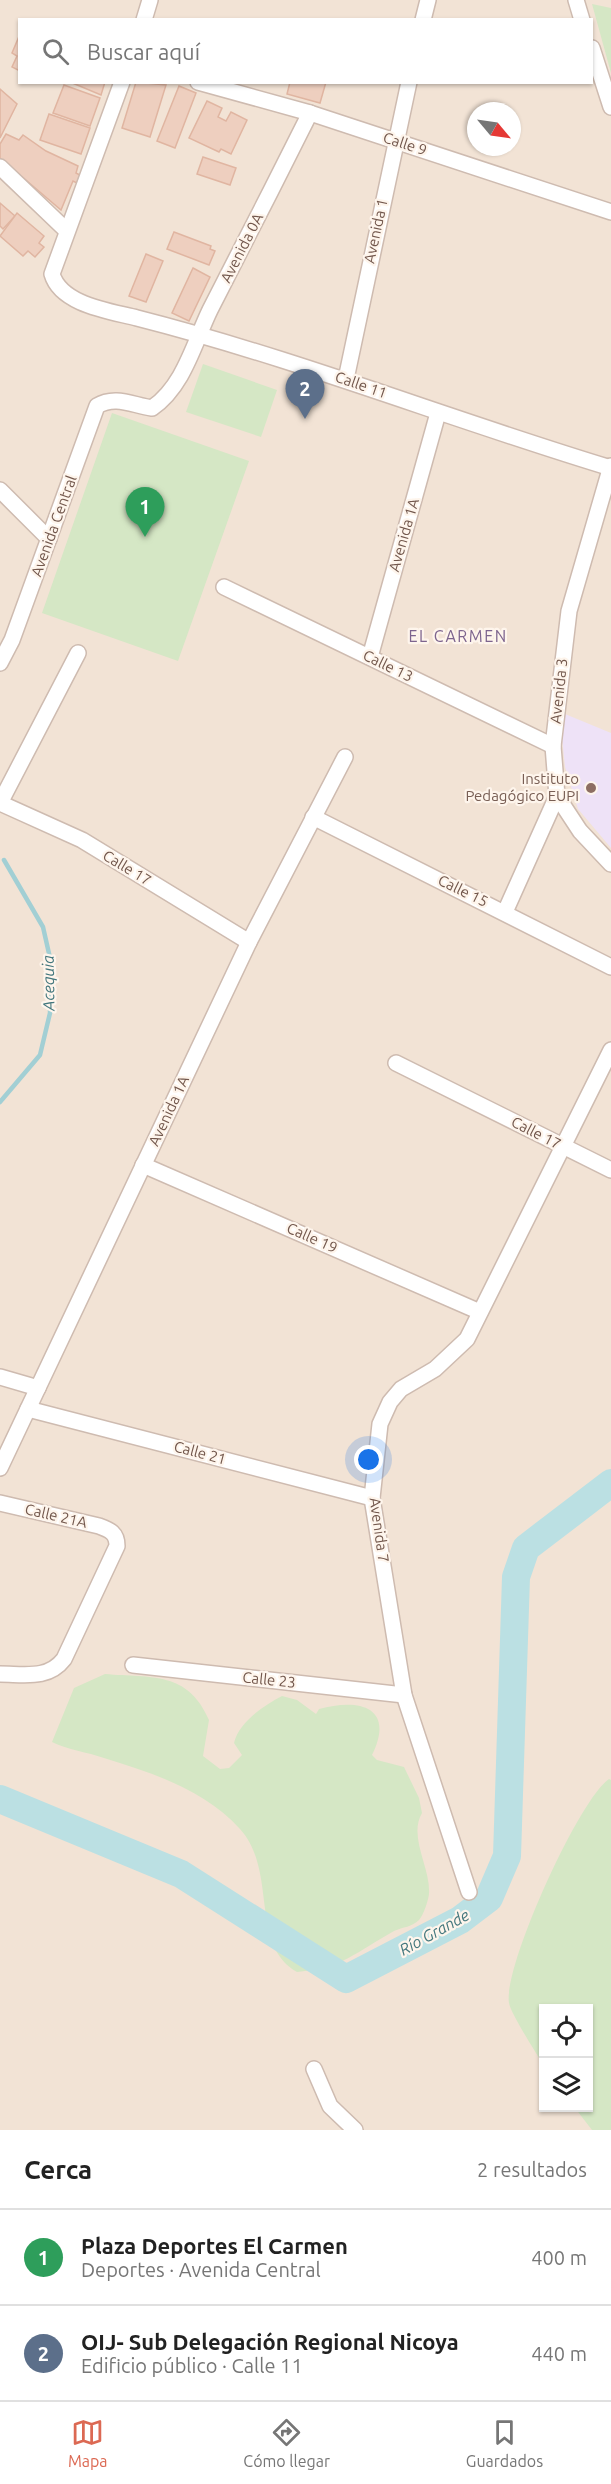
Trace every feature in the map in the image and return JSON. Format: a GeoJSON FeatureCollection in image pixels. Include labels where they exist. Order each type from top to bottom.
{"type":"FeatureCollection","features":[{"type":"Feature","properties":{"kind":"street"},"geometry":{"type":"LineString","coordinates":[[145,18],[150,0]]}},
{"type":"Feature","properties":{"kind":"street"},"geometry":{"type":"LineString","coordinates":[[424,18],[428,0]]}},
{"type":"Feature","properties":{"kind":"street"},"geometry":{"type":"LineString","coordinates":[[576,0],[581,18]]}},
{"type":"Feature","properties":{"kind":"street"},"geometry":{"type":"LineString","coordinates":[[593,54],[611,107]]}},
{"type":"Feature","properties":{"kind":"street"},"geometry":{"type":"LineString","coordinates":[[0,167],[67,231],[121,84]]}},
{"type":"Feature","properties":{"kind":"street","name":"Calle 9"},"geometry":{"type":"LineString","coordinates":[[205,84],[310,113],[611,212]]}},
{"type":"Feature","properties":{"kind":"street","name":"Avenida 1"},"geometry":{"type":"LineString","coordinates":[[346,379],[408,84]]}},
{"type":"Feature","properties":{"kind":"street","name":"Avenida 0A"},"geometry":{"type":"LineString","coordinates":[[116,399],[152,408],[165,399],[176,384],[198,334],[310,113]]}},
{"type":"Feature","properties":{"kind":"street","name":"Calle 11"},"geometry":{"type":"LineString","coordinates":[[67,231],[52,274],[56,285],[71,297],[109,311],[198,334],[346,379],[438,413],[611,467]]}},
{"type":"Feature","properties":{"kind":"street","name":"Avenida Central"},"geometry":{"type":"LineString","coordinates":[[0,663],[6,636],[49,539],[97,406],[106,400],[116,399]]}},
{"type":"Feature","properties":{"kind":"street","name":"Avenida 1A"},"geometry":{"type":"LineString","coordinates":[[370,657],[438,413]]}},
{"type":"Feature","properties":{"kind":"street","name":"Avenida 3"},"geometry":{"type":"LineString","coordinates":[[505,912],[557,795],[553,746],[569,611],[611,467]]}},
{"type":"Feature","properties":{"kind":"street"},"geometry":{"type":"LineString","coordinates":[[0,490],[49,539]]}},
{"type":"Feature","properties":{"kind":"street","name":"Calle 13"},"geometry":{"type":"LineString","coordinates":[[224,587],[553,746]]}},
{"type":"Feature","properties":{"kind":"street"},"geometry":{"type":"LineString","coordinates":[[0,803],[78,653]]}},
{"type":"Feature","properties":{"kind":"street","name":"Avenida 1A"},"geometry":{"type":"LineString","coordinates":[[0,1468],[249,942],[345,757]]}},
{"type":"Feature","properties":{"kind":"street"},"geometry":{"type":"LineString","coordinates":[[557,795],[580,831],[611,864]]}},
{"type":"Feature","properties":{"kind":"street","name":"Calle 17"},"geometry":{"type":"LineString","coordinates":[[0,803],[82,840],[249,942]]}},
{"type":"Feature","properties":{"kind":"street","name":"Calle 15"},"geometry":{"type":"LineString","coordinates":[[313,817],[611,967]]}},
{"type":"Feature","properties":{"kind":"street","name":"Avenida 7"},"geometry":{"type":"LineString","coordinates":[[469,1892],[404,1695],[372,1498],[380,1424],[390,1402],[401,1389],[435,1368],[466,1339],[611,1050]]}},
{"type":"Feature","properties":{"kind":"street","name":"Calle 17"},"geometry":{"type":"LineString","coordinates":[[396,1063],[611,1170]]}},
{"type":"Feature","properties":{"kind":"street","name":"Calle 19"},"geometry":{"type":"LineString","coordinates":[[143,1165],[480,1311]]}},
{"type":"Feature","properties":{"kind":"street"},"geometry":{"type":"LineString","coordinates":[[0,1377],[38,1388]]}},
{"type":"Feature","properties":{"kind":"street","name":"Calle 21"},"geometry":{"type":"LineString","coordinates":[[28,1408],[372,1498]]}},
{"type":"Feature","properties":{"kind":"street","name":"Calle 21A"},"geometry":{"type":"LineString","coordinates":[[0,1503],[112,1531],[117,1538],[117,1546],[64,1659],[56,1670],[46,1674],[0,1674]]}},
{"type":"Feature","properties":{"kind":"street","name":"Calle 23"},"geometry":{"type":"LineString","coordinates":[[133,1665],[404,1695]]}},
{"type":"Feature","properties":{"kind":"street"},"geometry":{"type":"LineString","coordinates":[[314,2069],[330,2106],[355,2130]]}},
{"type":"Feature","properties":{"kind":"shaded area"},"geometry":{"type":"Polygon","coordinates":[[[0,0],[611,0],[611,2130],[0,2130],[0,0]]]}},
{"type":"Feature","properties":{"kind":"shaded area","name":"Instituto Pedagógico EUPI"},"geometry":{"type":"Polygon","coordinates":[[[565,714],[611,733],[611,848],[578,809],[565,767],[562,738],[565,714]]]}},
{"type":"Feature","properties":{"kind":"green space"},"geometry":{"type":"Polygon","coordinates":[[[592,4],[611,8],[611,73],[592,4]]]}},
{"type":"Feature","properties":{"kind":"green space"},"geometry":{"type":"Polygon","coordinates":[[[203,364],[277,390],[261,437],[186,412],[203,364]]]}},
{"type":"Feature","properties":{"kind":"green space"},"geometry":{"type":"Polygon","coordinates":[[[112,413],[249,461],[178,661],[42,613],[112,413]]]}},
{"type":"Feature","properties":{"kind":"green space"},"geometry":{"type":"Polygon","coordinates":[[[105,1674],[167,1680],[190,1693],[200,1704],[209,1720],[203,1756],[220,1769],[229,1768],[242,1755],[234,1743],[246,1722],[282,1696],[297,1700],[316,1714],[319,1709],[333,1706],[359,1706],[369,1709],[376,1716],[379,1726],[378,1739],[372,1755],[377,1760],[404,1767],[419,1798],[422,1813],[417,1832],[429,1884],[429,1894],[426,1907],[419,1920],[410,1926],[394,1931],[338,1963],[297,1972],[282,1960],[273,1944],[258,1865],[251,1846],[240,1829],[226,1815],[195,1793],[177,1784],[52,1742],[74,1688],[105,1674]]]}},
{"type":"Feature","properties":{"kind":"green space"},"geometry":{"type":"Polygon","coordinates":[[[609,1779],[611,1780],[611,2130],[592,2130],[578,2112],[593,2112],[593,2004],[539,2004],[539,2057],[509,2003],[510,1984],[530,1922],[563,1849],[596,1793],[609,1779]]]}},
{"type":"Feature","properties":{"kind":"building"},"geometry":{"type":"Polygon","coordinates":[[[18,39],[18,70],[12,67],[17,56],[12,53],[18,39]]]}},
{"type":"Feature","properties":{"kind":"building"},"geometry":{"type":"Polygon","coordinates":[[[75,84],[104,84],[101,95],[75,84]]]}},
{"type":"Feature","properties":{"kind":"building"},"geometry":{"type":"Polygon","coordinates":[[[135,84],[166,85],[150,137],[122,128],[135,84]]]}},
{"type":"Feature","properties":{"kind":"building"},"geometry":{"type":"Polygon","coordinates":[[[290,84],[325,84],[320,103],[287,94],[290,84]]]}},
{"type":"Feature","properties":{"kind":"building"},"geometry":{"type":"Polygon","coordinates":[[[64,85],[100,98],[90,126],[53,113],[64,85]]]}},
{"type":"Feature","properties":{"kind":"building"},"geometry":{"type":"Polygon","coordinates":[[[179,86],[196,93],[175,148],[157,141],[179,86]]]}},
{"type":"Feature","properties":{"kind":"building"},"geometry":{"type":"Polygon","coordinates":[[[0,89],[17,104],[0,138],[0,89]]]}},
{"type":"Feature","properties":{"kind":"building"},"geometry":{"type":"Polygon","coordinates":[[[207,101],[222,108],[218,117],[226,121],[231,112],[247,120],[231,154],[221,149],[219,152],[189,138],[207,101]]]}},
{"type":"Feature","properties":{"kind":"building"},"geometry":{"type":"Polygon","coordinates":[[[49,114],[90,128],[81,154],[40,140],[49,114]]]}},
{"type":"Feature","properties":{"kind":"building"},"geometry":{"type":"Polygon","coordinates":[[[6,134],[19,140],[23,135],[46,151],[78,166],[76,173],[80,175],[77,183],[73,181],[61,210],[0,158],[0,144],[6,134]]]}},
{"type":"Feature","properties":{"kind":"building"},"geometry":{"type":"Polygon","coordinates":[[[203,157],[236,168],[230,185],[197,174],[203,157]]]}},
{"type":"Feature","properties":{"kind":"building"},"geometry":{"type":"Polygon","coordinates":[[[0,203],[15,216],[3,229],[0,226],[0,203]]]}},
{"type":"Feature","properties":{"kind":"building"},"geometry":{"type":"Polygon","coordinates":[[[17,213],[44,236],[39,243],[44,247],[35,257],[28,251],[23,256],[0,236],[17,213]]]}},
{"type":"Feature","properties":{"kind":"building"},"geometry":{"type":"Polygon","coordinates":[[[174,232],[211,246],[210,249],[215,251],[209,265],[167,249],[174,232]]]}},
{"type":"Feature","properties":{"kind":"building"},"geometry":{"type":"Polygon","coordinates":[[[146,254],[163,261],[146,302],[129,296],[146,254]]]}},
{"type":"Feature","properties":{"kind":"building"},"geometry":{"type":"Polygon","coordinates":[[[193,268],[210,277],[189,321],[172,313],[193,268]]]}},
{"type":"Feature","properties":{"kind":"waterway","name":"Acequia"},"geometry":{"type":"LineString","coordinates":[[0,1102],[40,1055],[50,1013],[50,958],[43,927],[4,860]]}},
{"type":"Feature","properties":{"kind":"waterway","name":"Río Grande"},"geometry":{"type":"LineString","coordinates":[[0,1799],[181,1874],[346,1979],[460,1920],[489,1898],[507,1856],[516,1577],[526,1548],[611,1483]]}},
{"type":"Feature","properties":{"kind":"place","name":"OIJ- Sub Delegación Regional Nicoya"},"geometry":{"type":"Point","coordinates":[305,419]}},
{"type":"Feature","properties":{"kind":"place","name":"Plaza Deportes El Carmen"},"geometry":{"type":"Point","coordinates":[145,537]}},
{"type":"Feature","properties":{"kind":"place","name":"Instituto Pedagógico EUPI"},"geometry":{"type":"Point","coordinates":[591,788]}},
{"type":"Feature","properties":{"kind":"district","name":"EL CARMEN"},"geometry":{"type":"Point","coordinates":[458,636]}}]}
